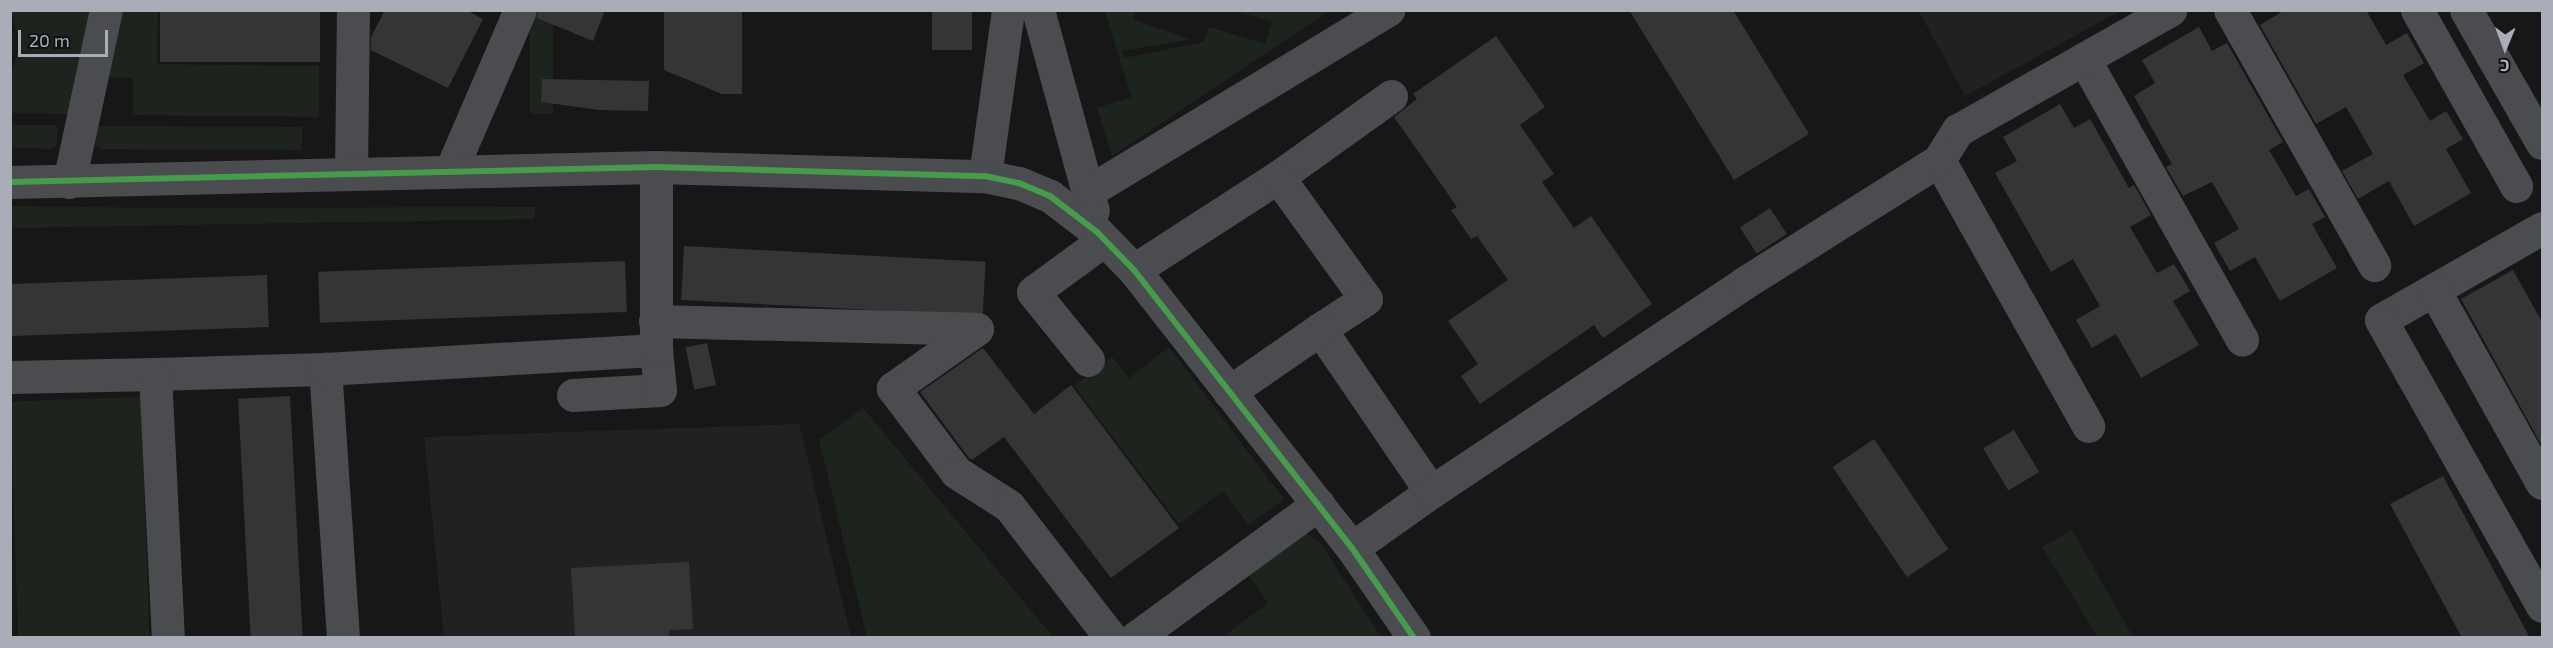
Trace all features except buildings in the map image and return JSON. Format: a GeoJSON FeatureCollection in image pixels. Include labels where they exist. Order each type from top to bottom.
{"type":"FeatureCollection","features":[{"type":"Feature","properties":{"kind":"street"},"geometry":{"type":"LineString","coordinates":[[69,182],[106,10]]}},
{"type":"Feature","properties":{"kind":"street"},"geometry":{"type":"LineString","coordinates":[[351,172],[353,10]]}},
{"type":"Feature","properties":{"kind":"street"},"geometry":{"type":"LineString","coordinates":[[450,170],[520,10]]}},
{"type":"Feature","properties":{"kind":"street"},"geometry":{"type":"LineString","coordinates":[[985,176],[1008,10]]}},
{"type":"Feature","properties":{"kind":"street"},"geometry":{"type":"LineString","coordinates":[[1038,10],[1101,236]]}},
{"type":"Feature","properties":{"kind":"street"},"geometry":{"type":"LineString","coordinates":[[1089,191],[1388,10]]}},
{"type":"Feature","properties":{"kind":"street"},"geometry":{"type":"LineString","coordinates":[[1352,548],[1431,492],[1744,283],[1938,160],[1958,130],[2170,10]]}},
{"type":"Feature","properties":{"kind":"street"},"geometry":{"type":"LineString","coordinates":[[2230,10],[2374,265]]}},
{"type":"Feature","properties":{"kind":"street"},"geometry":{"type":"LineString","coordinates":[[2416,10],[2516,186]]}},
{"type":"Feature","properties":{"kind":"street"},"geometry":{"type":"LineString","coordinates":[[2466,10],[2542,143]]}},
{"type":"Feature","properties":{"kind":"street"},"geometry":{"type":"LineString","coordinates":[[2084,59],[2242,339]]}},
{"type":"Feature","properties":{"kind":"street"},"geometry":{"type":"LineString","coordinates":[[1134,270],[1278,177],[1390,96]]}},
{"type":"Feature","properties":{"kind":"street"},"geometry":{"type":"LineString","coordinates":[[1938,160],[2088,426]]}},
{"type":"Feature","properties":{"kind":"street"},"geometry":{"type":"LineString","coordinates":[[10,182],[351,172],[656,167],[985,176],[1019,183],[1050,196],[1101,236],[1134,270],[1352,548],[1414,638]]}},
{"type":"Feature","properties":{"kind":"street"},"geometry":{"type":"LineString","coordinates":[[573,395],[660,390],[656,336],[656,167]]}},
{"type":"Feature","properties":{"kind":"street"},"geometry":{"type":"LineString","coordinates":[[1229,392],[1366,298],[1278,177]]}},
{"type":"Feature","properties":{"kind":"street"},"geometry":{"type":"LineString","coordinates":[[2542,228],[2381,320],[2542,606]]}},
{"type":"Feature","properties":{"kind":"street"},"geometry":{"type":"LineString","coordinates":[[1088,360],[1033,292],[1101,236]]}},
{"type":"Feature","properties":{"kind":"street"},"geometry":{"type":"LineString","coordinates":[[2434,290],[2542,483]]}},
{"type":"Feature","properties":{"kind":"street"},"geometry":{"type":"LineString","coordinates":[[10,377],[326,369],[656,336],[977,328],[893,388],[956,471],[1008,506],[1111,638]]}},
{"type":"Feature","properties":{"kind":"street"},"geometry":{"type":"LineString","coordinates":[[1320,329],[1431,492]]}},
{"type":"Feature","properties":{"kind":"street"},"geometry":{"type":"LineString","coordinates":[[326,369],[343,638]]}},
{"type":"Feature","properties":{"kind":"street"},"geometry":{"type":"LineString","coordinates":[[155,374],[168,638]]}},
{"type":"Feature","properties":{"kind":"street"},"geometry":{"type":"LineString","coordinates":[[1135,638],[1318,504]]}},
{"type":"Feature","properties":{"kind":"shaded area"},"geometry":{"type":"Polygon","coordinates":[[[11,11],[93,11],[70,114],[11,113],[11,74],[20,45],[11,11]]]}},
{"type":"Feature","properties":{"kind":"shaded area"},"geometry":{"type":"Polygon","coordinates":[[[124,11],[158,11],[157,64],[319,66],[319,117],[133,115],[133,78],[103,77],[104,37],[124,11]]]}},
{"type":"Feature","properties":{"kind":"shaded area"},"geometry":{"type":"Polygon","coordinates":[[[530,11],[553,11],[553,114],[530,114],[530,11]]]}},
{"type":"Feature","properties":{"kind":"shaded area"},"geometry":{"type":"Polygon","coordinates":[[[1105,11],[1136,11],[1133,20],[1191,39],[1122,51],[1124,58],[1203,42],[1209,27],[1265,44],[1272,22],[1237,11],[1329,11],[1112,156],[1097,108],[1131,97],[1105,11]]]}},
{"type":"Feature","properties":{"kind":"shaded area"},"geometry":{"type":"Polygon","coordinates":[[[1919,11],[2120,11],[1965,96],[1919,11]]]}},
{"type":"Feature","properties":{"kind":"shaded area"},"geometry":{"type":"Polygon","coordinates":[[[11,125],[57,125],[57,145],[53,149],[11,148],[11,125]]]}},
{"type":"Feature","properties":{"kind":"shaded area"},"geometry":{"type":"Polygon","coordinates":[[[94,126],[302,127],[302,150],[101,149],[94,143],[94,126]]]}},
{"type":"Feature","properties":{"kind":"shaded area"},"geometry":{"type":"Polygon","coordinates":[[[11,206],[536,207],[534,219],[11,228],[11,206]]]}},
{"type":"Feature","properties":{"kind":"shaded area"},"geometry":{"type":"Polygon","coordinates":[[[1169,347],[1284,499],[1249,525],[1223,491],[1179,524],[1074,386],[1112,357],[1129,378],[1169,347]]]}},
{"type":"Feature","properties":{"kind":"shaded area"},"geometry":{"type":"Polygon","coordinates":[[[141,397],[149,637],[18,638],[10,402],[141,397]]]}},
{"type":"Feature","properties":{"kind":"shaded area"},"geometry":{"type":"Polygon","coordinates":[[[863,408],[1053,637],[867,637],[819,440],[863,408]]]}},
{"type":"Feature","properties":{"kind":"shaded area"},"geometry":{"type":"Polygon","coordinates":[[[799,424],[851,637],[444,637],[424,437],[799,424]]]}},
{"type":"Feature","properties":{"kind":"shaded area"},"geometry":{"type":"Polygon","coordinates":[[[2072,530],[2133,637],[2098,637],[2042,547],[2072,530]]]}},
{"type":"Feature","properties":{"kind":"shaded area"},"geometry":{"type":"Polygon","coordinates":[[[1307,534],[1321,544],[1381,637],[1221,638],[1268,603],[1244,569],[1296,535],[1307,534]]]}},
{"type":"Feature","properties":{"kind":"cycle path"},"geometry":{"type":"LineString","coordinates":[[10,182],[656,167],[985,176],[1019,183],[1050,196],[1097,232],[1134,270],[1352,548],[1414,638]]}}]}
